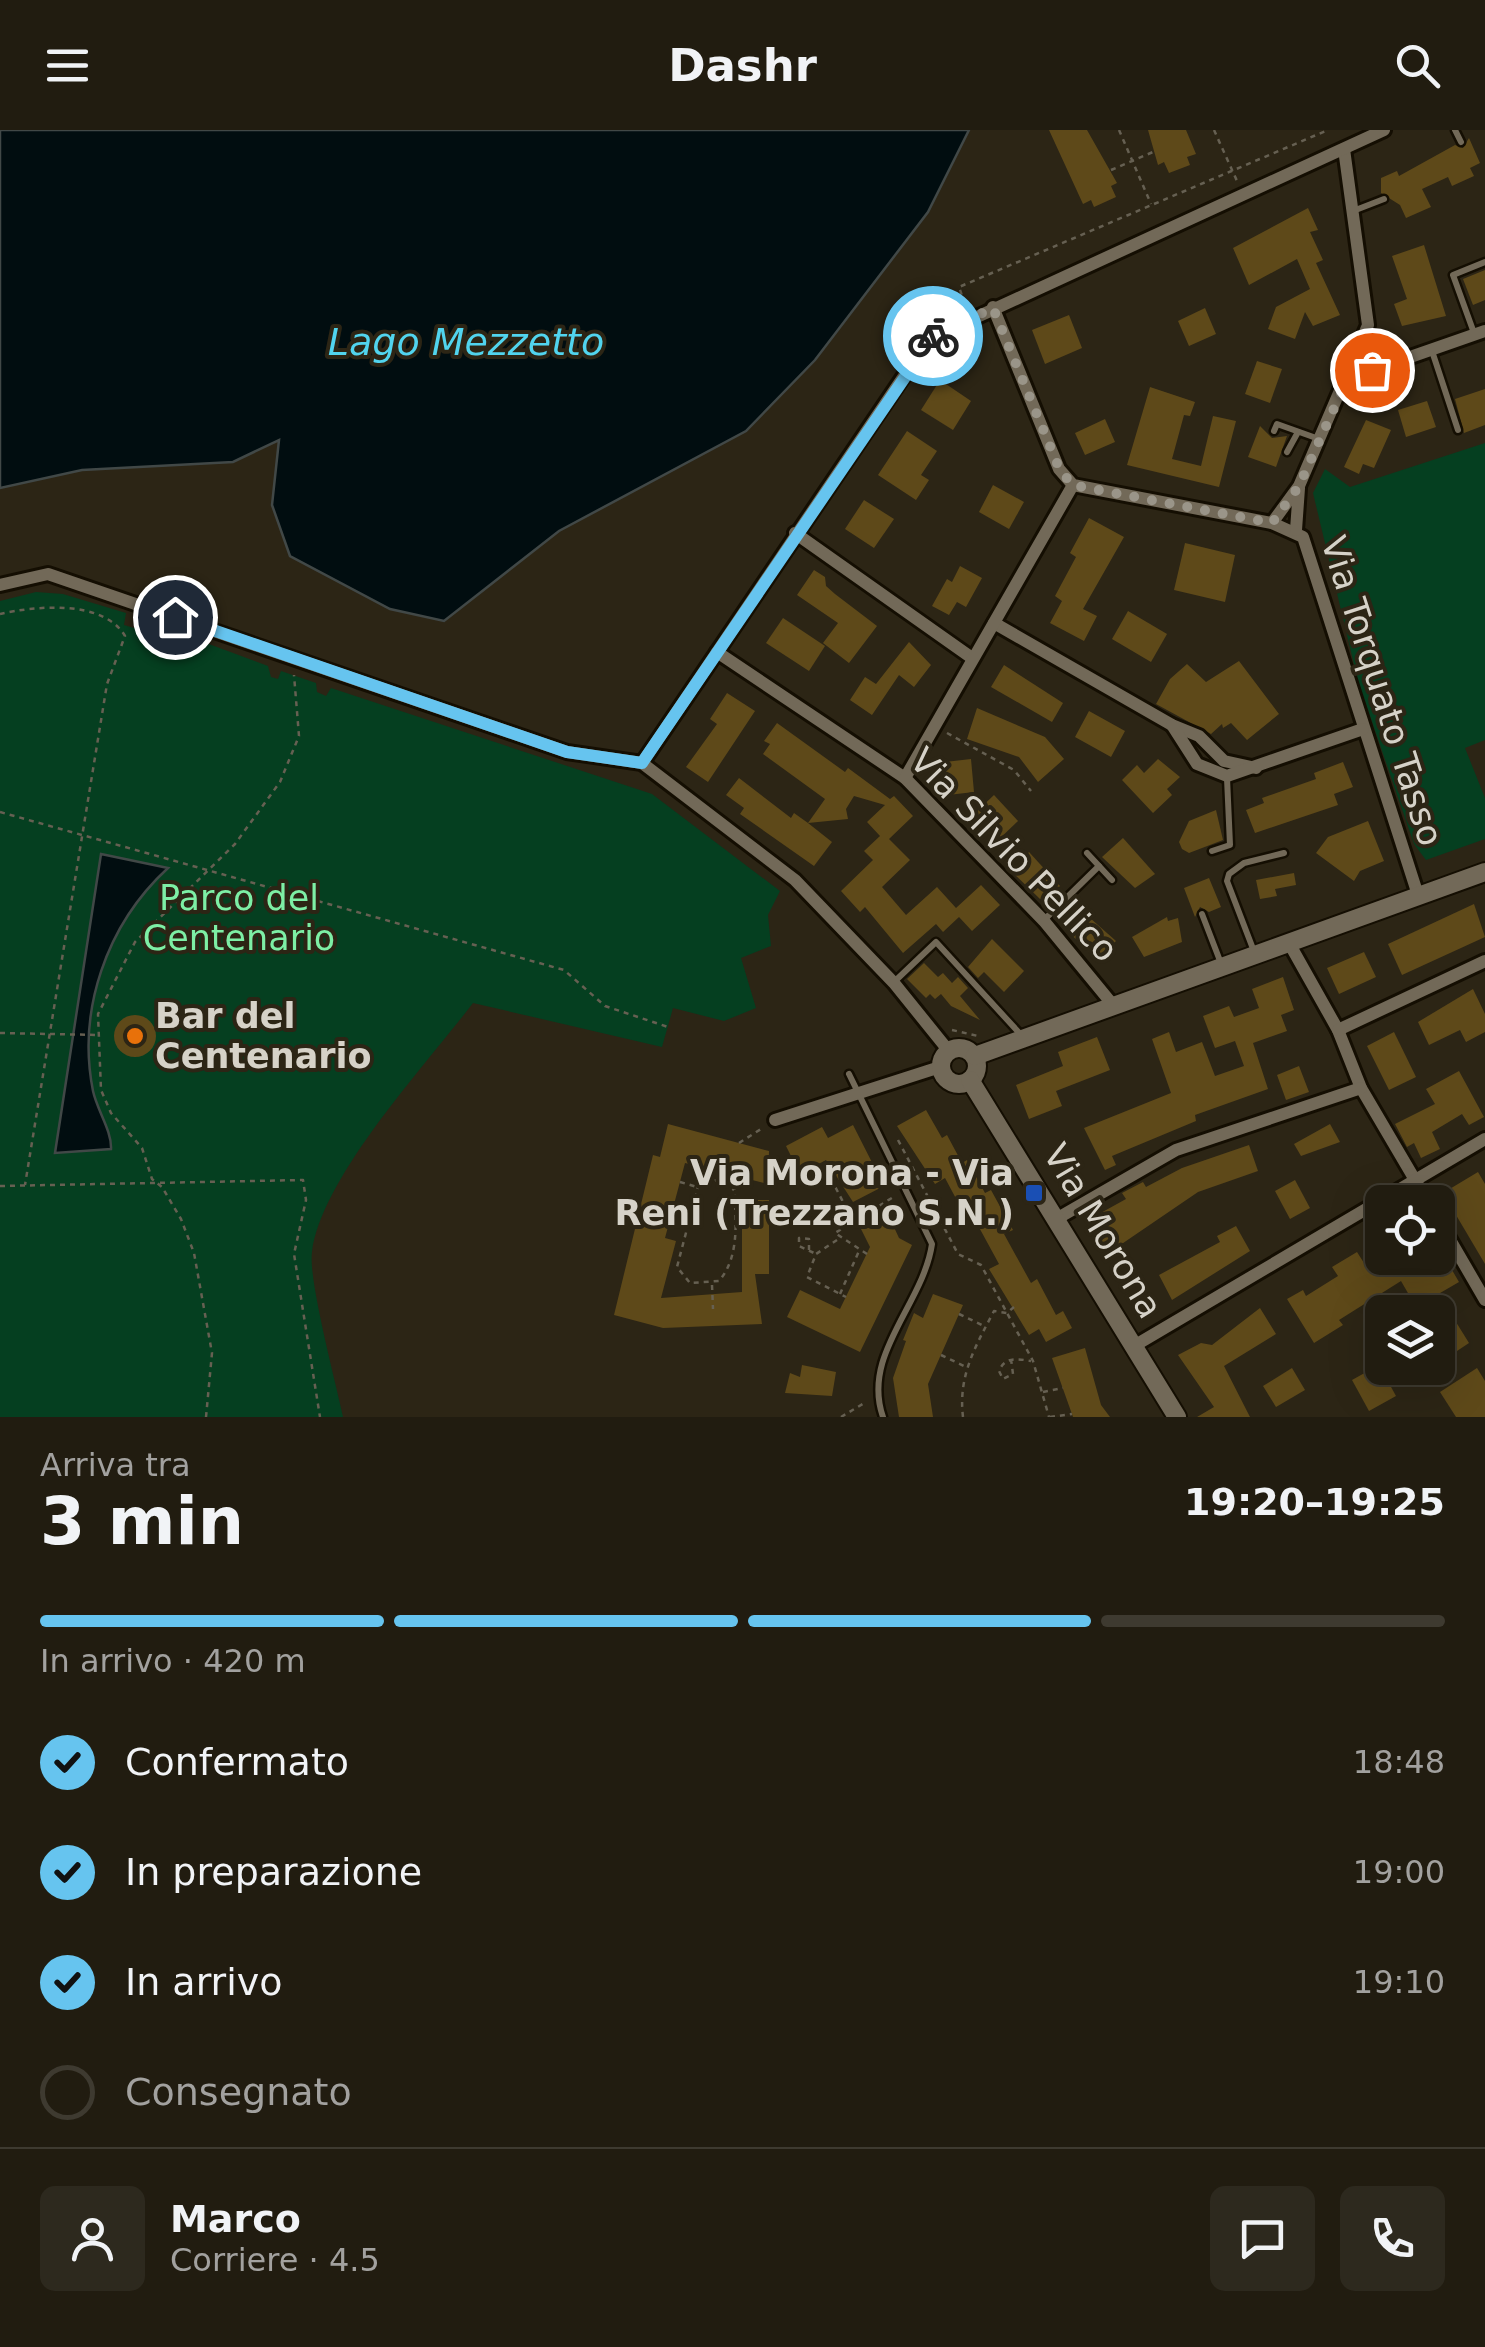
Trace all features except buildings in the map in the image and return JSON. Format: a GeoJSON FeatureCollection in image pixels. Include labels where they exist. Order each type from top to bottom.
{"type":"FeatureCollection","features":[{"type":"Feature","properties":{"kind":"main road"},"geometry":{"type":"LineString","coordinates":[[974,1056],[1485,872]]}},
{"type":"Feature","properties":{"kind":"main road"},"geometry":{"type":"LineString","coordinates":[[963,1048],[974,1056],[977,1069],[970,1080],[951,1082],[944,1058],[963,1048]]}},
{"type":"Feature","properties":{"kind":"main road","name":"Via Morona"},"geometry":{"type":"LineString","coordinates":[[970,1080],[1177,1417]]}},
{"type":"Feature","properties":{"kind":"street"},"geometry":{"type":"LineString","coordinates":[[642,763],[929,338],[1384,130]]}},
{"type":"Feature","properties":{"kind":"street"},"geometry":{"type":"LineString","coordinates":[[1272,523],[1299,486],[1354,364],[1369,315],[1344,149]]}},
{"type":"Feature","properties":{"kind":"street"},"geometry":{"type":"LineString","coordinates":[[905,778],[1072,485],[1059,468],[993,308]]}},
{"type":"Feature","properties":{"kind":"street"},"geometry":{"type":"LineString","coordinates":[[1354,364],[1372,370],[1480,333]]}},
{"type":"Feature","properties":{"kind":"street","name":"Via Torquato Tasso"},"geometry":{"type":"LineString","coordinates":[[1072,485],[1296,530],[1309,548],[1418,895]]}},
{"type":"Feature","properties":{"kind":"street"},"geometry":{"type":"LineString","coordinates":[[1296,530],[1299,486]]}},
{"type":"Feature","properties":{"kind":"street"},"geometry":{"type":"LineString","coordinates":[[795,533],[972,658]]}},
{"type":"Feature","properties":{"kind":"street"},"geometry":{"type":"LineString","coordinates":[[0,585],[48,574],[567,752],[642,763],[795,880],[894,983],[944,1058],[856,1094],[775,1120]]}},
{"type":"Feature","properties":{"kind":"street"},"geometry":{"type":"LineString","coordinates":[[994,623],[1199,736],[1224,761],[1256,768]]}},
{"type":"Feature","properties":{"kind":"street","name":"Via Silvio Pellico"},"geometry":{"type":"LineString","coordinates":[[717,652],[905,778],[1044,921],[1113,1005]]}},
{"type":"Feature","properties":{"kind":"street"},"geometry":{"type":"LineString","coordinates":[[1172,724],[1197,764],[1226,776],[1363,729]]}},
{"type":"Feature","properties":{"kind":"street"},"geometry":{"type":"LineString","coordinates":[[1289,943],[1338,1030],[1361,1088],[1417,1185]]}},
{"type":"Feature","properties":{"kind":"street"},"geometry":{"type":"LineString","coordinates":[[1338,1030],[1485,960]]}},
{"type":"Feature","properties":{"kind":"street"},"geometry":{"type":"LineString","coordinates":[[1058,1218],[1176,1150],[1361,1088]]}},
{"type":"Feature","properties":{"kind":"street"},"geometry":{"type":"LineString","coordinates":[[1134,1346],[1485,1140]]}},
{"type":"Feature","properties":{"kind":"street"},"geometry":{"type":"LineString","coordinates":[[1455,1248],[1485,1299]]}},
{"type":"Feature","properties":{"kind":"lane"},"geometry":{"type":"LineString","coordinates":[[1456,130],[1461,142]]}},
{"type":"Feature","properties":{"kind":"lane"},"geometry":{"type":"LineString","coordinates":[[1352,212],[1384,199]]}},
{"type":"Feature","properties":{"kind":"lane"},"geometry":{"type":"LineString","coordinates":[[1480,333],[1453,274],[1485,262]]}},
{"type":"Feature","properties":{"kind":"lane"},"geometry":{"type":"LineString","coordinates":[[1431,350],[1458,430]]}},
{"type":"Feature","properties":{"kind":"lane"},"geometry":{"type":"LineString","coordinates":[[1274,431],[1276,424],[1320,439]]}},
{"type":"Feature","properties":{"kind":"lane"},"geometry":{"type":"LineString","coordinates":[[1288,452],[1298,432]]}},
{"type":"Feature","properties":{"kind":"lane"},"geometry":{"type":"LineString","coordinates":[[1212,851],[1230,846],[1226,776]]}},
{"type":"Feature","properties":{"kind":"lane"},"geometry":{"type":"LineString","coordinates":[[1087,853],[1112,880]]}},
{"type":"Feature","properties":{"kind":"lane"},"geometry":{"type":"LineString","coordinates":[[1256,955],[1227,881],[1229,874],[1244,863],[1284,853]]}},
{"type":"Feature","properties":{"kind":"lane"},"geometry":{"type":"LineString","coordinates":[[1044,921],[1099,866]]}},
{"type":"Feature","properties":{"kind":"lane"},"geometry":{"type":"LineString","coordinates":[[1202,914],[1222,967]]}},
{"type":"Feature","properties":{"kind":"lane"},"geometry":{"type":"LineString","coordinates":[[894,983],[936,942],[1025,1038]]}},
{"type":"Feature","properties":{"kind":"lane"},"geometry":{"type":"LineString","coordinates":[[849,1074],[932,1244],[877,1372],[876,1396],[882,1417]]}},
{"type":"Feature","properties":{"kind":"path"},"geometry":{"type":"LineString","coordinates":[[1119,130],[1152,205]]}},
{"type":"Feature","properties":{"kind":"path"},"geometry":{"type":"LineString","coordinates":[[1214,130],[1244,196]]}},
{"type":"Feature","properties":{"kind":"path"},"geometry":{"type":"LineString","coordinates":[[1308,130],[1311,138]]}},
{"type":"Feature","properties":{"kind":"path"},"geometry":{"type":"LineString","coordinates":[[970,319],[959,287],[1328,130]]}},
{"type":"Feature","properties":{"kind":"path"},"geometry":{"type":"LineString","coordinates":[[1110,170],[1153,152]]}},
{"type":"Feature","properties":{"kind":"path"},"geometry":{"type":"LineString","coordinates":[[0,614],[44,604],[106,618],[125,636],[107,684],[80,832],[25,1185]]}},
{"type":"Feature","properties":{"kind":"path"},"geometry":{"type":"LineString","coordinates":[[206,1417],[212,1353],[206,1301],[186,1230],[152,1178],[150,1163],[110,1113],[101,1090],[97,1035],[106,990],[134,942],[210,868],[262,809],[293,756],[299,736],[293,658]]}},
{"type":"Feature","properties":{"kind":"path"},"geometry":{"type":"LineString","coordinates":[[932,726],[1014,770],[1031,791]]}},
{"type":"Feature","properties":{"kind":"path"},"geometry":{"type":"LineString","coordinates":[[0,812],[534,961],[576,978],[606,1006],[668,1027]]}},
{"type":"Feature","properties":{"kind":"path"},"geometry":{"type":"LineString","coordinates":[[0,1033],[97,1035]]}},
{"type":"Feature","properties":{"kind":"path"},"geometry":{"type":"LineString","coordinates":[[739,1142],[775,1120]]}},
{"type":"Feature","properties":{"kind":"path"},"geometry":{"type":"LineString","coordinates":[[898,1140],[958,1254],[981,1265],[1022,1340],[1033,1361],[1048,1417],[1072,1414]]}},
{"type":"Feature","properties":{"kind":"path"},"geometry":{"type":"LineString","coordinates":[[694,1165],[703,1182]]}},
{"type":"Feature","properties":{"kind":"path"},"geometry":{"type":"LineString","coordinates":[[712,1180],[714,1170]]}},
{"type":"Feature","properties":{"kind":"path"},"geometry":{"type":"LineString","coordinates":[[812,1188],[830,1172],[854,1222]]}},
{"type":"Feature","properties":{"kind":"path"},"geometry":{"type":"LineString","coordinates":[[713,1309],[712,1283],[731,1263],[734,1175]]}},
{"type":"Feature","properties":{"kind":"path"},"geometry":{"type":"LineString","coordinates":[[0,1186],[152,1178],[307,1183],[294,1254],[320,1417]]}},
{"type":"Feature","properties":{"kind":"path"},"geometry":{"type":"LineString","coordinates":[[678,1267],[698,1187],[712,1180],[734,1190]]}},
{"type":"Feature","properties":{"kind":"path"},"geometry":{"type":"LineString","coordinates":[[680,1182],[698,1187]]}},
{"type":"Feature","properties":{"kind":"path"},"geometry":{"type":"LineString","coordinates":[[866,1254],[835,1234],[905,1190]]}},
{"type":"Feature","properties":{"kind":"path"},"geometry":{"type":"LineString","coordinates":[[670,1222],[688,1226]]}},
{"type":"Feature","properties":{"kind":"path"},"geometry":{"type":"LineString","coordinates":[[734,1232],[742,1232]]}},
{"type":"Feature","properties":{"kind":"path"},"geometry":{"type":"LineString","coordinates":[[839,1239],[816,1254],[807,1277],[846,1297]]}},
{"type":"Feature","properties":{"kind":"path"},"geometry":{"type":"LineString","coordinates":[[675,1244],[683,1246]]}},
{"type":"Feature","properties":{"kind":"path"},"geometry":{"type":"LineString","coordinates":[[809,1250],[816,1254]]}},
{"type":"Feature","properties":{"kind":"path"},"geometry":{"type":"LineString","coordinates":[[840,1294],[860,1250]]}},
{"type":"Feature","properties":{"kind":"path"},"geometry":{"type":"LineString","coordinates":[[670,1263],[690,1283],[712,1283]]}},
{"type":"Feature","properties":{"kind":"path"},"geometry":{"type":"LineString","coordinates":[[962,1416],[966,1366],[994,1311],[1007,1313],[1014,1308]]}},
{"type":"Feature","properties":{"kind":"path"},"geometry":{"type":"LineString","coordinates":[[959,1314],[986,1327]]}},
{"type":"Feature","properties":{"kind":"path"},"geometry":{"type":"LineString","coordinates":[[1022,1340],[1029,1335]]}},
{"type":"Feature","properties":{"kind":"path"},"geometry":{"type":"LineString","coordinates":[[941,1355],[966,1366]]}},
{"type":"Feature","properties":{"kind":"path"},"geometry":{"type":"LineString","coordinates":[[1011,1360],[1033,1361]]}},
{"type":"Feature","properties":{"kind":"path"},"geometry":{"type":"LineString","coordinates":[[1042,1393],[1062,1388]]}},
{"type":"Feature","properties":{"kind":"path"},"geometry":{"type":"LineString","coordinates":[[842,1417],[876,1396]]}},
{"type":"Feature","properties":{"kind":"green space"},"geometry":{"type":"Polygon","coordinates":[[[1485,443],[1485,740],[1465,748],[1485,798],[1485,839],[1426,860],[1414,844],[1358,681],[1313,493],[1325,469],[1350,487],[1485,443]]]}},
{"type":"Feature","properties":{"kind":"green space","name":"Parco del Centenario"},"geometry":{"type":"Polygon","coordinates":[[[36,592],[63,594],[126,613],[124,625],[134,628],[139,618],[268,666],[271,677],[278,679],[281,671],[316,683],[317,692],[326,696],[331,688],[652,794],[780,891],[768,915],[771,946],[741,958],[756,1008],[724,1021],[673,1008],[662,1047],[473,1003],[355,1156],[320,1222],[312,1265],[343,1417],[0,1417],[0,601],[36,592]]]}},
{"type":"Feature","properties":{"kind":"water","name":"Lago Mezzetto"},"geometry":{"type":"Polygon","coordinates":[[[0,130],[969,130],[928,212],[815,360],[746,431],[559,531],[444,621],[390,609],[290,556],[272,505],[279,440],[233,462],[82,470],[0,488],[0,130]]]}},
{"type":"Feature","properties":{"kind":"water"},"geometry":{"type":"Polygon","coordinates":[[[101,854],[168,868],[128,916],[101,971],[93,1000],[89,1061],[93,1091],[111,1149],[55,1153],[101,854]]]}},
{"type":"Feature","properties":{"kind":"way so far"},"geometry":{"type":"LineString","coordinates":[[933,336],[993,308],[1059,468],[1072,485],[1272,523],[1299,486],[1354,364],[1372,370]]}},
{"type":"Feature","properties":{"kind":"place","name":"Bar del Centenario"},"geometry":{"type":"Point","coordinates":[135,1036]}},
{"type":"Feature","properties":{"kind":"place","name":"Via Morona - Via Reni (Trezzano S.N.)"},"geometry":{"type":"Point","coordinates":[1034,1193]}},
{"type":"Feature","properties":{"kind":"route"},"geometry":{"type":"LineString","coordinates":[[175,617],[567,752],[642,763],[795,533],[933,336]]}}]}
